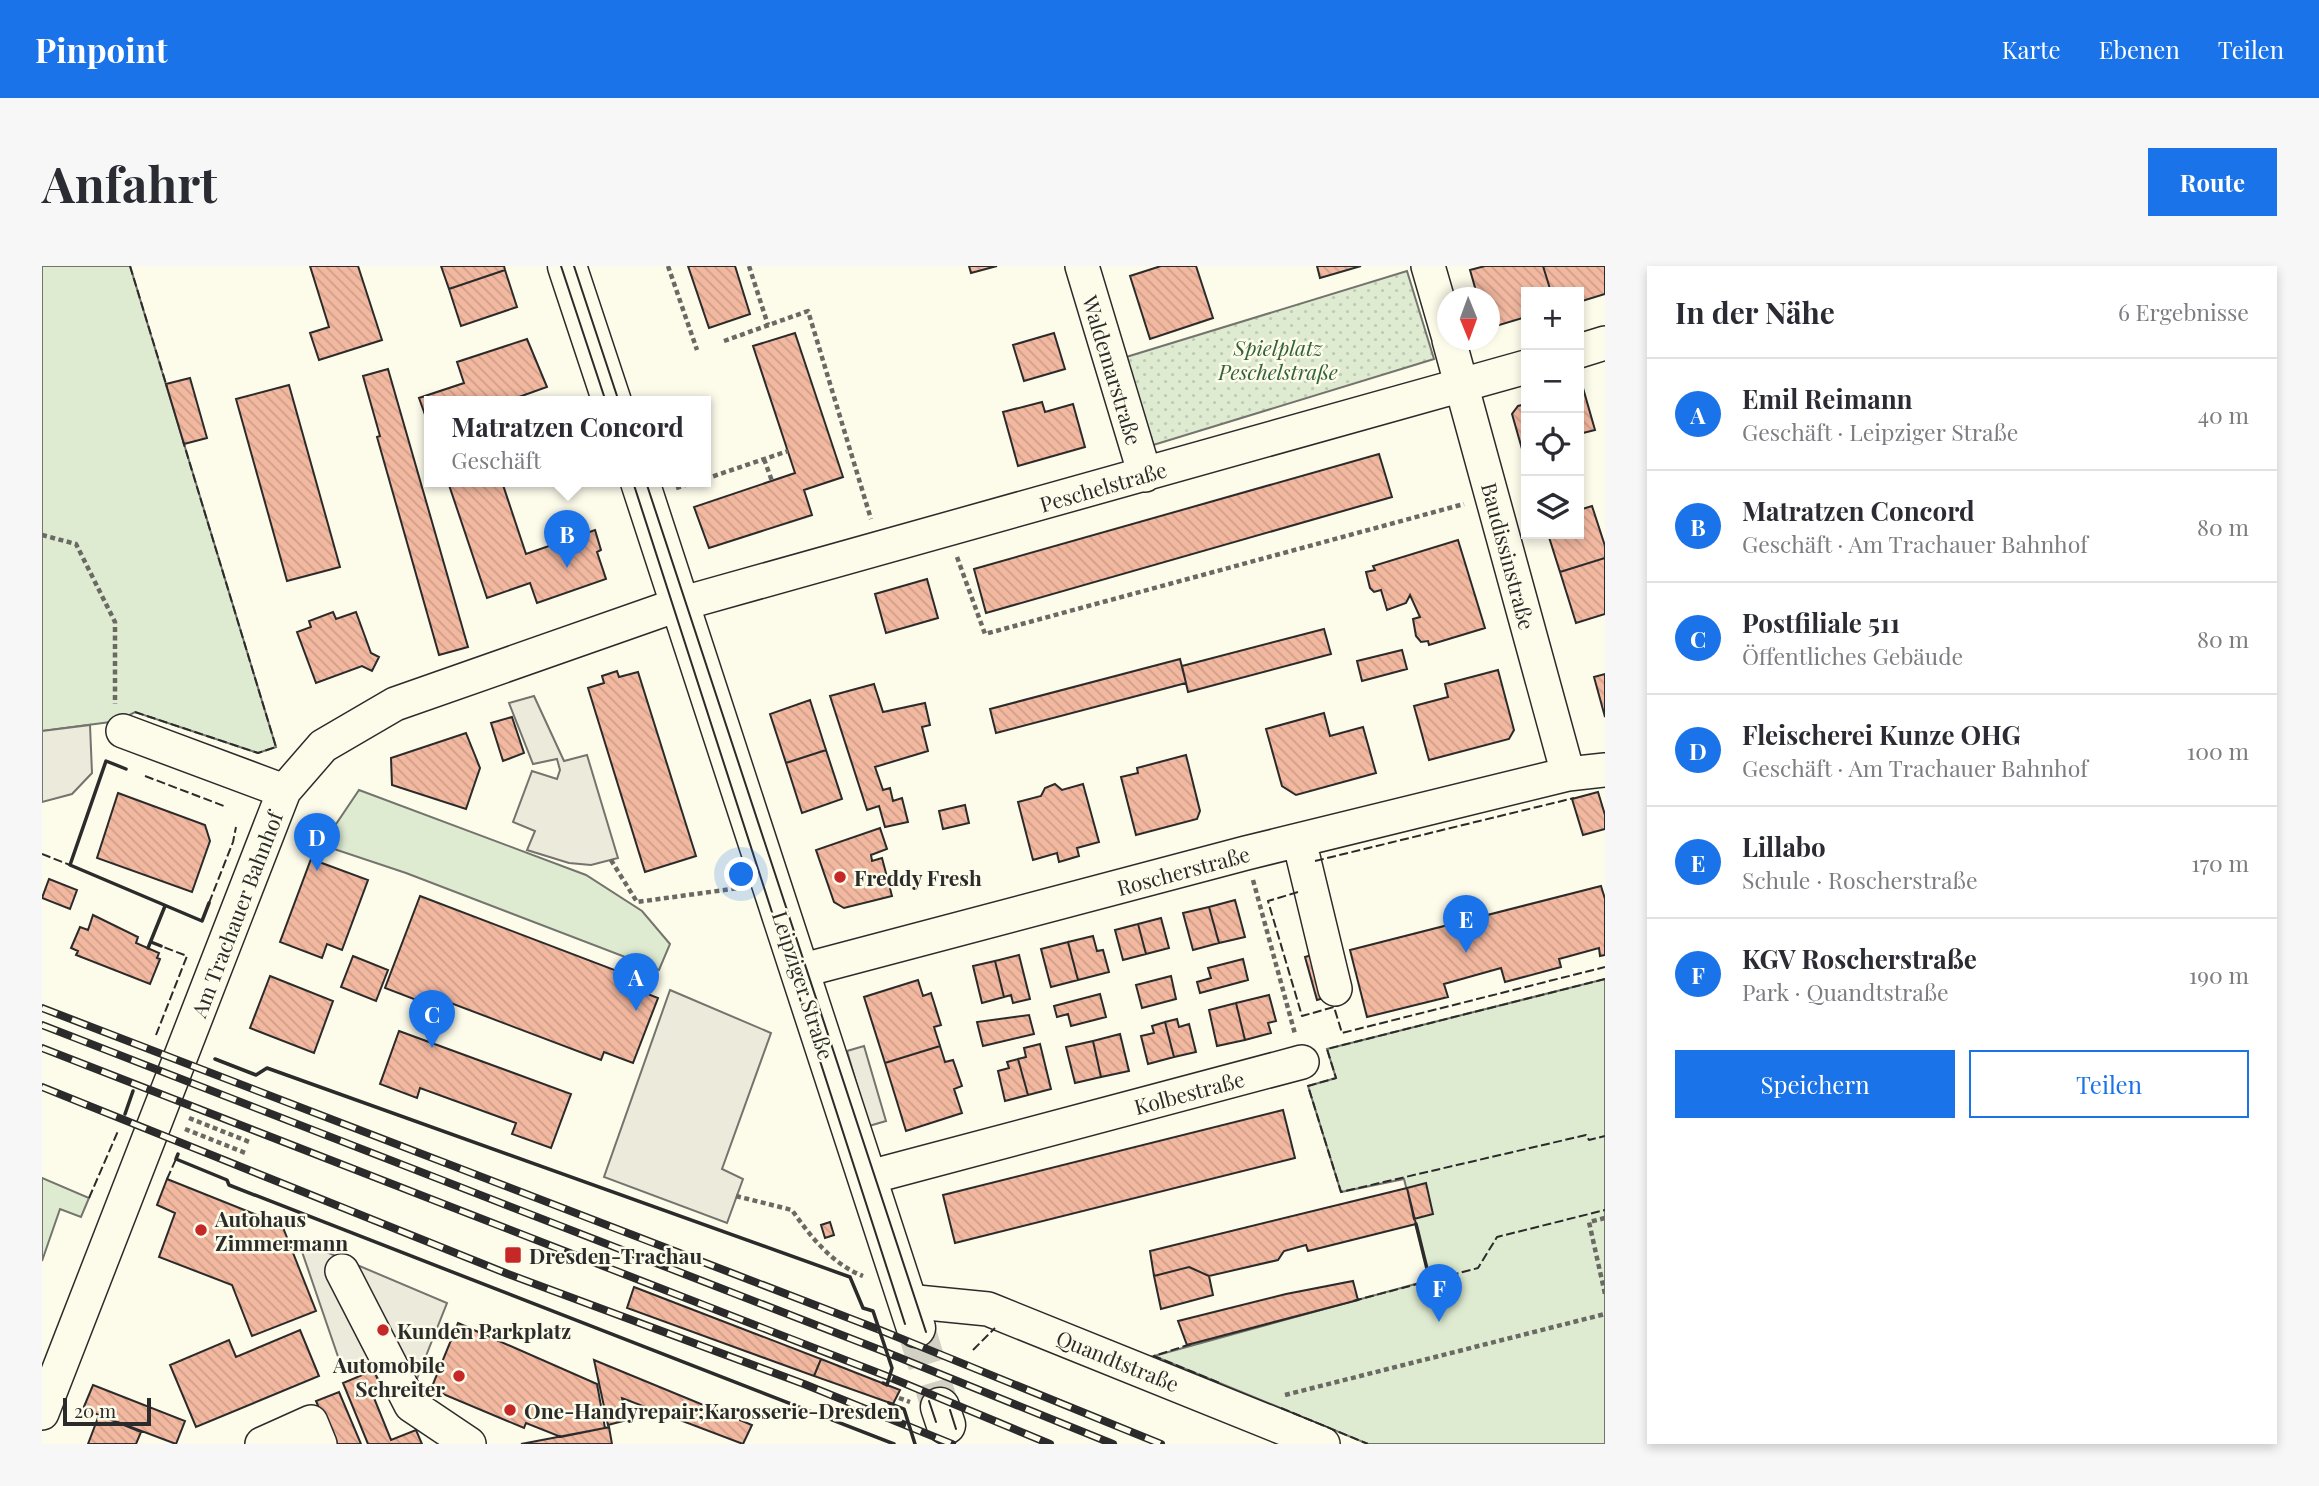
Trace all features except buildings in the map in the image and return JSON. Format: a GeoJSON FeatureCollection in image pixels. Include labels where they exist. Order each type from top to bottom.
{"type":"FeatureCollection","features":[{"type":"Feature","properties":{"kind":"main road"},"geometry":{"type":"LineString","coordinates":[[567,266],[610,396]]}},
{"type":"Feature","properties":{"kind":"main road","name":"Leipziger Straße"},"geometry":{"type":"LineString","coordinates":[[642,487],[908,1302]]}},
{"type":"Feature","properties":{"kind":"street","name":"Waldemarstraße"},"geometry":{"type":"LineString","coordinates":[[1082,266],[1145,475]]}},
{"type":"Feature","properties":{"kind":"street","name":"Baudissinstraße"},"geometry":{"type":"LineString","coordinates":[[1428,266],[1437,298]]}},
{"type":"Feature","properties":{"kind":"street"},"geometry":{"type":"LineString","coordinates":[[1582,350],[1605,343]]}},
{"type":"Feature","properties":{"kind":"street","name":"Baudissinstraße"},"geometry":{"type":"LineString","coordinates":[[1452,350],[1568,774]]}},
{"type":"Feature","properties":{"kind":"street","name":"Peschelstraße"},"geometry":{"type":"LineString","coordinates":[[680,604],[1521,368]]}},
{"type":"Feature","properties":{"kind":"street","name":"Am Trachauer Bahnhof"},"geometry":{"type":"LineString","coordinates":[[42,1413],[284,791],[323,746],[395,704],[680,604]]}},
{"type":"Feature","properties":{"kind":"street"},"geometry":{"type":"LineString","coordinates":[[123,731],[284,791]]}},
{"type":"Feature","properties":{"kind":"street","name":"Roscherstraße"},"geometry":{"type":"LineString","coordinates":[[800,971],[1246,853],[1568,774],[1605,770]]}},
{"type":"Feature","properties":{"kind":"street"},"geometry":{"type":"LineString","coordinates":[[1298,841],[1335,989]]}},
{"type":"Feature","properties":{"kind":"street","name":"Kolbestraße"},"geometry":{"type":"LineString","coordinates":[[866,1178],[1302,1062]]}},
{"type":"Feature","properties":{"kind":"street"},"geometry":{"type":"LineString","coordinates":[[342,1271],[411,1405],[469,1444]]}},
{"type":"Feature","properties":{"kind":"street","name":"Quandtstraße"},"geometry":{"type":"LineString","coordinates":[[908,1302],[988,1309],[1245,1410],[1323,1444]]}},
{"type":"Feature","properties":{"kind":"street"},"geometry":{"type":"LineString","coordinates":[[262,1444],[311,1422],[320,1444]]}},
{"type":"Feature","properties":{"kind":"path"},"geometry":{"type":"LineString","coordinates":[[668,266],[697,350]]}},
{"type":"Feature","properties":{"kind":"path"},"geometry":{"type":"LineString","coordinates":[[749,266],[768,325]]}},
{"type":"Feature","properties":{"kind":"path"},"geometry":{"type":"LineString","coordinates":[[724,341],[808,311],[880,548]]}},
{"type":"Feature","properties":{"kind":"path"},"geometry":{"type":"LineString","coordinates":[[711,477],[788,451]]}},
{"type":"Feature","properties":{"kind":"path"},"geometry":{"type":"LineString","coordinates":[[764,459],[772,481]]}},
{"type":"Feature","properties":{"kind":"path"},"geometry":{"type":"LineString","coordinates":[[947,530],[985,634],[1492,496]]}},
{"type":"Feature","properties":{"kind":"path"},"geometry":{"type":"LineString","coordinates":[[42,535],[76,544],[116,622],[114,715],[123,731]]}},
{"type":"Feature","properties":{"kind":"path"},"geometry":{"type":"LineString","coordinates":[[1246,853],[1302,1062]]}},
{"type":"Feature","properties":{"kind":"path"},"geometry":{"type":"LineString","coordinates":[[611,860],[637,902],[771,881]]}},
{"type":"Feature","properties":{"kind":"path"},"geometry":{"type":"LineString","coordinates":[[192,1119],[252,1143]]}},
{"type":"Feature","properties":{"kind":"path"},"geometry":{"type":"LineString","coordinates":[[197,1134],[248,1154]]}},
{"type":"Feature","properties":{"kind":"path"},"geometry":{"type":"LineString","coordinates":[[736,1195],[792,1210],[811,1237],[852,1272],[882,1284],[908,1302]]}},
{"type":"Feature","properties":{"kind":"path"},"geometry":{"type":"LineString","coordinates":[[1605,1218],[1589,1222],[1605,1294]]}},
{"type":"Feature","properties":{"kind":"path"},"geometry":{"type":"LineString","coordinates":[[1245,1410],[1263,1401],[1605,1314]]}},
{"type":"Feature","properties":{"kind":"green space"},"geometry":{"type":"Polygon","coordinates":[[[42,266],[130,266],[276,747],[258,753],[135,712],[118,721],[42,731],[42,266]]]}},
{"type":"Feature","properties":{"kind":"green space","name":"Spielplatz Peschelstraße"},"geometry":{"type":"Polygon","coordinates":[[[1407,271],[1434,359],[1150,446],[1123,358],[1407,271]]]}},
{"type":"Feature","properties":{"kind":"green space"},"geometry":{"type":"Polygon","coordinates":[[[359,790],[586,875],[642,911],[670,944],[659,970],[406,873],[322,845],[359,790]]]}},
{"type":"Feature","properties":{"kind":"green space"},"geometry":{"type":"Polygon","coordinates":[[[1605,979],[1605,1444],[1368,1444],[1154,1356],[1430,1280],[1404,1179],[1341,1192],[1308,1086],[1336,1078],[1327,1049],[1605,979]]]}},
{"type":"Feature","properties":{"kind":"green space"},"geometry":{"type":"Polygon","coordinates":[[[42,1178],[89,1198],[81,1217],[60,1209],[42,1261],[42,1178]]]}},
{"type":"Feature","properties":{"kind":"shaded area"},"geometry":{"type":"Polygon","coordinates":[[[534,696],[564,761],[587,755],[618,858],[591,865],[569,863],[527,850],[535,831],[513,822],[532,771],[557,779],[560,770],[557,759],[533,764],[509,703],[534,696]]]}},
{"type":"Feature","properties":{"kind":"shaded area"},"geometry":{"type":"Polygon","coordinates":[[[90,725],[92,773],[72,794],[42,802],[42,731],[90,725]]]}},
{"type":"Feature","properties":{"kind":"shaded area"},"geometry":{"type":"Polygon","coordinates":[[[670,990],[771,1033],[722,1169],[743,1179],[727,1223],[604,1177],[670,990]]]}},
{"type":"Feature","properties":{"kind":"shaded area"},"geometry":{"type":"Polygon","coordinates":[[[864,1046],[886,1121],[869,1126],[847,1051],[864,1046]]]}},
{"type":"Feature","properties":{"kind":"shaded area","name":"Kunden Parkplatz"},"geometry":{"type":"Polygon","coordinates":[[[298,1240],[447,1303],[416,1381],[386,1358],[344,1374],[298,1240]]]}},
{"type":"Feature","properties":{"kind":"tunnel"},"geometry":{"type":"LineString","coordinates":[[916,1328],[940,1407]]}},
{"type":"Feature","properties":{"kind":"tram line"},"geometry":{"type":"LineString","coordinates":[[561,266],[604,396]]}},
{"type":"Feature","properties":{"kind":"tram line"},"geometry":{"type":"LineString","coordinates":[[574,266],[617,396]]}},
{"type":"Feature","properties":{"kind":"tram line"},"geometry":{"type":"LineString","coordinates":[[635,487],[905,1324]]}},
{"type":"Feature","properties":{"kind":"tram line"},"geometry":{"type":"LineString","coordinates":[[648,487],[926,1332]]}},
{"type":"Feature","properties":{"kind":"tram line"},"geometry":{"type":"LineString","coordinates":[[929,1401],[936,1422]]}},
{"type":"Feature","properties":{"kind":"tram line"},"geometry":{"type":"LineString","coordinates":[[950,1410],[956,1429]]}},
{"type":"Feature","properties":{"kind":"railway"},"geometry":{"type":"LineString","coordinates":[[42,1008],[880,1330],[1161,1444]]}},
{"type":"Feature","properties":{"kind":"railway"},"geometry":{"type":"LineString","coordinates":[[42,1025],[888,1353],[1113,1444]]}},
{"type":"Feature","properties":{"kind":"railway"},"geometry":{"type":"LineString","coordinates":[[42,1048],[889,1377],[1050,1444]]}},
{"type":"Feature","properties":{"kind":"railway"},"geometry":{"type":"LineString","coordinates":[[42,1087],[508,1274],[804,1384],[952,1444]]}},
{"type":"Feature","properties":{"kind":"fence"},"geometry":{"type":"LineString","coordinates":[[130,266],[167,387]]}},
{"type":"Feature","properties":{"kind":"fence"},"geometry":{"type":"LineString","coordinates":[[135,712],[258,753],[276,747],[183,441]]}},
{"type":"Feature","properties":{"kind":"fence"},"geometry":{"type":"LineString","coordinates":[[145,776],[224,806]]}},
{"type":"Feature","properties":{"kind":"fence"},"geometry":{"type":"LineString","coordinates":[[1315,861],[1574,798]]}},
{"type":"Feature","properties":{"kind":"fence"},"geometry":{"type":"LineString","coordinates":[[209,903],[233,842],[236,827]]}},
{"type":"Feature","properties":{"kind":"fence"},"geometry":{"type":"LineString","coordinates":[[42,854],[70,865]]}},
{"type":"Feature","properties":{"kind":"fence"},"geometry":{"type":"LineString","coordinates":[[1298,892],[1268,901],[1302,1016],[1334,1007],[1342,1033],[1605,967]]}},
{"type":"Feature","properties":{"kind":"fence"},"geometry":{"type":"LineString","coordinates":[[156,1035],[187,956],[161,946]]}},
{"type":"Feature","properties":{"kind":"fence"},"geometry":{"type":"LineString","coordinates":[[1605,979],[1327,1049],[1336,1078],[1308,1086],[1341,1192],[1586,1135],[1589,1140],[1605,1136]]}},
{"type":"Feature","properties":{"kind":"fence"},"geometry":{"type":"LineString","coordinates":[[89,1198],[118,1131]]}},
{"type":"Feature","properties":{"kind":"fence"},"geometry":{"type":"LineString","coordinates":[[167,1179],[176,1159]]}},
{"type":"Feature","properties":{"kind":"fence"},"geometry":{"type":"LineString","coordinates":[[1353,1301],[1478,1268],[1497,1237],[1605,1210]]}},
{"type":"Feature","properties":{"kind":"fence"},"geometry":{"type":"LineString","coordinates":[[973,1350],[995,1328]]}},
{"type":"Feature","properties":{"kind":"fence"},"geometry":{"type":"LineString","coordinates":[[1191,1344],[1154,1356],[1222,1384]]}},
{"type":"Feature","properties":{"kind":"fence"},"geometry":{"type":"LineString","coordinates":[[1281,1408],[1368,1444]]}},
{"type":"Feature","properties":{"kind":"wall"},"geometry":{"type":"LineString","coordinates":[[126,769],[106,761],[70,865],[202,921],[209,903]]}},
{"type":"Feature","properties":{"kind":"wall"},"geometry":{"type":"LineString","coordinates":[[148,948],[165,906]]}},
{"type":"Feature","properties":{"kind":"wall"},"geometry":{"type":"LineString","coordinates":[[151,942],[161,946]]}},
{"type":"Feature","properties":{"kind":"wall"},"geometry":{"type":"LineString","coordinates":[[215,1059],[256,1075],[267,1068],[850,1277],[863,1308],[873,1311],[892,1368],[887,1385],[883,1383]]}},
{"type":"Feature","properties":{"kind":"wall"},"geometry":{"type":"LineString","coordinates":[[125,1114],[133,1091]]}},
{"type":"Feature","properties":{"kind":"wall"},"geometry":{"type":"LineString","coordinates":[[178,1154],[176,1159],[227,1180],[229,1185],[894,1444]]}},
{"type":"Feature","properties":{"kind":"wall"},"geometry":{"type":"LineString","coordinates":[[1416,1224],[1430,1281]]}},
{"type":"Feature","properties":{"kind":"wall"},"geometry":{"type":"LineString","coordinates":[[889,1403],[904,1409],[915,1444]]}},
{"type":"Feature","properties":{"kind":"place","name":"Matratzen Concord"},"geometry":{"type":"Point","coordinates":[567,568]}},
{"type":"Feature","properties":{"kind":"place","name":"Fleischerei Kunze OHG"},"geometry":{"type":"Point","coordinates":[317,871]}},
{"type":"Feature","properties":{"kind":"place","name":"Freddy Fresh"},"geometry":{"type":"Point","coordinates":[840,877]}},
{"type":"Feature","properties":{"kind":"place","name":"Lillabo"},"geometry":{"type":"Point","coordinates":[1466,953]}},
{"type":"Feature","properties":{"kind":"place","name":"Emil Reimann"},"geometry":{"type":"Point","coordinates":[636,1011]}},
{"type":"Feature","properties":{"kind":"place","name":"Postfiliale 511"},"geometry":{"type":"Point","coordinates":[432,1048]}},
{"type":"Feature","properties":{"kind":"place","name":"Autohaus Zimmermann"},"geometry":{"type":"Point","coordinates":[201,1230]}},
{"type":"Feature","properties":{"kind":"place","name":"Dresden-Trachau"},"geometry":{"type":"Point","coordinates":[513,1255]}},
{"type":"Feature","properties":{"kind":"place","name":"KGV Roscherstraße"},"geometry":{"type":"Point","coordinates":[1439,1322]}},
{"type":"Feature","properties":{"kind":"place","name":"Kunden Parkplatz"},"geometry":{"type":"Point","coordinates":[383,1330]}},
{"type":"Feature","properties":{"kind":"place","name":"Automobile Schreiter"},"geometry":{"type":"Point","coordinates":[459,1376]}},
{"type":"Feature","properties":{"kind":"place","name":"One-Handyrepair;Karosserie-Dresden"},"geometry":{"type":"Point","coordinates":[510,1410]}}]}
